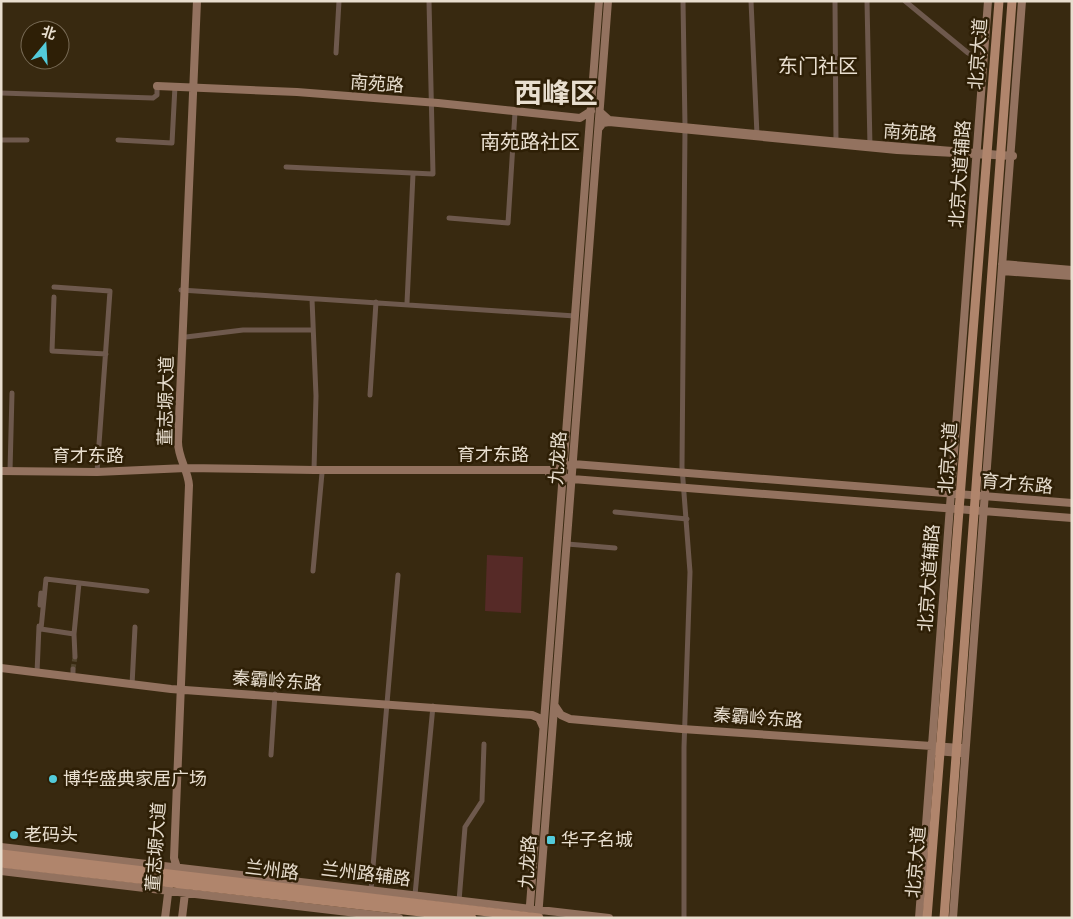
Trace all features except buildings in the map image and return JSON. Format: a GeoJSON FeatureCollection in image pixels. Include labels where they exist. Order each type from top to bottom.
{"type":"FeatureCollection","features":[{"type":"Feature","properties":{"kind":"main road","name":"北京大道"},"geometry":{"type":"LineString","coordinates":[[928,918],[999,1]]}},
{"type":"Feature","properties":{"kind":"main road","name":"北京大道"},"geometry":{"type":"LineString","coordinates":[[944,918],[1012,1]]}},
{"type":"Feature","properties":{"kind":"main road","name":"兰州路"},"geometry":{"type":"LineString","coordinates":[[1,854],[534,916]]}},
{"type":"Feature","properties":{"kind":"main road","name":"兰州路"},"geometry":{"type":"LineString","coordinates":[[1,863],[172,874],[183,887],[263,894],[472,918]]}},
{"type":"Feature","properties":{"kind":"street","name":"董志塬大道"},"geometry":{"type":"LineString","coordinates":[[165,918],[172,874],[189,485],[179,455],[178,442],[195,1]]}},
{"type":"Feature","properties":{"kind":"street"},"geometry":{"type":"LineString","coordinates":[[336,53],[339,1]]}},
{"type":"Feature","properties":{"kind":"street"},"geometry":{"type":"LineString","coordinates":[[286,167],[433,174],[429,1]]}},
{"type":"Feature","properties":{"kind":"street","name":"九龙路"},"geometry":{"type":"LineString","coordinates":[[534,916],[544,728],[599,1]]}},
{"type":"Feature","properties":{"kind":"street","name":"九龙路"},"geometry":{"type":"LineString","coordinates":[[534,916],[553,731],[608,1]]}},
{"type":"Feature","properties":{"kind":"street"},"geometry":{"type":"LineString","coordinates":[[683,1],[685,128],[683,473],[690,572],[685,731],[684,918]]}},
{"type":"Feature","properties":{"kind":"street"},"geometry":{"type":"LineString","coordinates":[[751,1],[757,134]]}},
{"type":"Feature","properties":{"kind":"street"},"geometry":{"type":"LineString","coordinates":[[835,1],[836,143]]}},
{"type":"Feature","properties":{"kind":"street"},"geometry":{"type":"LineString","coordinates":[[867,1],[870,146]]}},
{"type":"Feature","properties":{"kind":"street"},"geometry":{"type":"LineString","coordinates":[[905,1],[968,53],[984,63]]}},
{"type":"Feature","properties":{"kind":"street","name":"北京大道辅路"},"geometry":{"type":"LineString","coordinates":[[919,918],[988,1]]}},
{"type":"Feature","properties":{"kind":"street"},"geometry":{"type":"LineString","coordinates":[[952,918],[1022,1]]}},
{"type":"Feature","properties":{"kind":"street","name":"南苑路"},"geometry":{"type":"LineString","coordinates":[[157,87],[430,104],[583,121],[589,128]]}},
{"type":"Feature","properties":{"kind":"street"},"geometry":{"type":"LineString","coordinates":[[1,94],[153,98],[157,95],[157,87]]}},
{"type":"Feature","properties":{"kind":"street"},"geometry":{"type":"LineString","coordinates":[[118,140],[172,143],[175,88]]}},
{"type":"Feature","properties":{"kind":"street","name":"南苑路"},"geometry":{"type":"LineString","coordinates":[[515,113],[580,118],[591,111]]}},
{"type":"Feature","properties":{"kind":"street","name":"南苑路"},"geometry":{"type":"LineString","coordinates":[[600,112],[609,120],[685,128]]}},
{"type":"Feature","properties":{"kind":"street"},"geometry":{"type":"LineString","coordinates":[[449,218],[508,223],[515,113]]}},
{"type":"Feature","properties":{"kind":"street","name":"南苑路"},"geometry":{"type":"LineString","coordinates":[[599,128],[603,122],[609,122],[757,134],[870,146],[1011,156]]}},
{"type":"Feature","properties":{"kind":"street"},"geometry":{"type":"LineString","coordinates":[[1,140],[27,140]]}},
{"type":"Feature","properties":{"kind":"street"},"geometry":{"type":"LineString","coordinates":[[407,303],[412,174]]}},
{"type":"Feature","properties":{"kind":"street"},"geometry":{"type":"LineString","coordinates":[[1002,268],[1072,270]]}},
{"type":"Feature","properties":{"kind":"street"},"geometry":{"type":"LineString","coordinates":[[1002,268],[1072,276]]}},
{"type":"Feature","properties":{"kind":"street"},"geometry":{"type":"LineString","coordinates":[[54,287],[110,292],[97,472]]}},
{"type":"Feature","properties":{"kind":"street"},"geometry":{"type":"LineString","coordinates":[[183,290],[312,299],[407,303],[575,316]]}},
{"type":"Feature","properties":{"kind":"street"},"geometry":{"type":"LineString","coordinates":[[54,297],[52,351],[106,354]]}},
{"type":"Feature","properties":{"kind":"street"},"geometry":{"type":"LineString","coordinates":[[312,299],[316,396],[314,470]]}},
{"type":"Feature","properties":{"kind":"street"},"geometry":{"type":"LineString","coordinates":[[370,395],[376,302]]}},
{"type":"Feature","properties":{"kind":"street"},"geometry":{"type":"LineString","coordinates":[[186,337],[243,330],[313,330]]}},
{"type":"Feature","properties":{"kind":"street"},"geometry":{"type":"LineString","coordinates":[[10,471],[12,393]]}},
{"type":"Feature","properties":{"kind":"street","name":"育才东路"},"geometry":{"type":"LineString","coordinates":[[1,472],[97,472],[184,469],[550,470],[573,464],[1072,503]]}},
{"type":"Feature","properties":{"kind":"street","name":"育才东路"},"geometry":{"type":"LineString","coordinates":[[1,472],[97,475],[184,469],[322,473],[550,473],[572,479],[1072,518]]}},
{"type":"Feature","properties":{"kind":"street"},"geometry":{"type":"LineString","coordinates":[[313,570],[322,473]]}},
{"type":"Feature","properties":{"kind":"street"},"geometry":{"type":"LineString","coordinates":[[615,512],[687,519]]}},
{"type":"Feature","properties":{"kind":"street"},"geometry":{"type":"LineString","coordinates":[[567,544],[614,548]]}},
{"type":"Feature","properties":{"kind":"street"},"geometry":{"type":"LineString","coordinates":[[371,890],[398,575]]}},
{"type":"Feature","properties":{"kind":"street"},"geometry":{"type":"LineString","coordinates":[[74,634],[41,629],[46,579],[147,591]]}},
{"type":"Feature","properties":{"kind":"street"},"geometry":{"type":"LineString","coordinates":[[75,657],[74,634],[79,583]]}},
{"type":"Feature","properties":{"kind":"street"},"geometry":{"type":"LineString","coordinates":[[37,672],[41,592]]}},
{"type":"Feature","properties":{"kind":"street"},"geometry":{"type":"LineString","coordinates":[[132,683],[136,627]]}},
{"type":"Feature","properties":{"kind":"street","name":"秦霸岭东路"},"geometry":{"type":"LineString","coordinates":[[1,667],[73,674],[180,689],[532,713],[540,710],[546,703]]}},
{"type":"Feature","properties":{"kind":"street"},"geometry":{"type":"LineString","coordinates":[[271,755],[275,695]]}},
{"type":"Feature","properties":{"kind":"street","name":"秦霸岭东路"},"geometry":{"type":"LineString","coordinates":[[555,705],[561,715],[570,719],[685,731]]}},
{"type":"Feature","properties":{"kind":"street"},"geometry":{"type":"LineString","coordinates":[[415,895],[433,706]]}},
{"type":"Feature","properties":{"kind":"street","name":"秦霸岭东路"},"geometry":{"type":"LineString","coordinates":[[433,706],[535,716],[542,721],[544,728]]}},
{"type":"Feature","properties":{"kind":"street","name":"秦霸岭东路"},"geometry":{"type":"LineString","coordinates":[[553,731],[558,724],[565,721],[965,751]]}},
{"type":"Feature","properties":{"kind":"street"},"geometry":{"type":"LineString","coordinates":[[459,901],[465,827],[482,801],[484,744]]}},
{"type":"Feature","properties":{"kind":"street","name":"兰州路辅路"},"geometry":{"type":"LineString","coordinates":[[1,847],[172,874]]}},
{"type":"Feature","properties":{"kind":"street","name":"兰州路辅路"},"geometry":{"type":"LineString","coordinates":[[1,871],[172,874],[415,895],[459,901],[534,916],[609,918]]}},
{"type":"Feature","properties":{"kind":"street","name":"董志塬大道"},"geometry":{"type":"LineString","coordinates":[[182,918],[183,887]]}},
{"type":"Feature","properties":{"kind":"street"},"geometry":{"type":"LineString","coordinates":[[183,887],[262,903],[399,918]]}},
{"type":"Feature","properties":{"kind":"shaded area"},"geometry":{"type":"Polygon","coordinates":[[[487,555],[523,557],[521,613],[485,611],[487,555]]]}},
{"type":"Feature","properties":{"kind":"tunnel"},"geometry":{"type":"LineString","coordinates":[[73,669],[75,657]]}},
{"type":"Feature","properties":{"kind":"place","name":"博华盛典家居广场"},"geometry":{"type":"Point","coordinates":[53,779]}},
{"type":"Feature","properties":{"kind":"place","name":"老码头"},"geometry":{"type":"Point","coordinates":[14,835]}},
{"type":"Feature","properties":{"kind":"place","name":"华子名城"},"geometry":{"type":"Point","coordinates":[551,840]}},
{"type":"Feature","properties":{"kind":"district","name":"东门社区"},"geometry":{"type":"Point","coordinates":[818,66]}},
{"type":"Feature","properties":{"kind":"district","name":"西峰区"},"geometry":{"type":"Point","coordinates":[556,93]}},
{"type":"Feature","properties":{"kind":"district","name":"南苑路社区"},"geometry":{"type":"Point","coordinates":[530,142]}}]}
